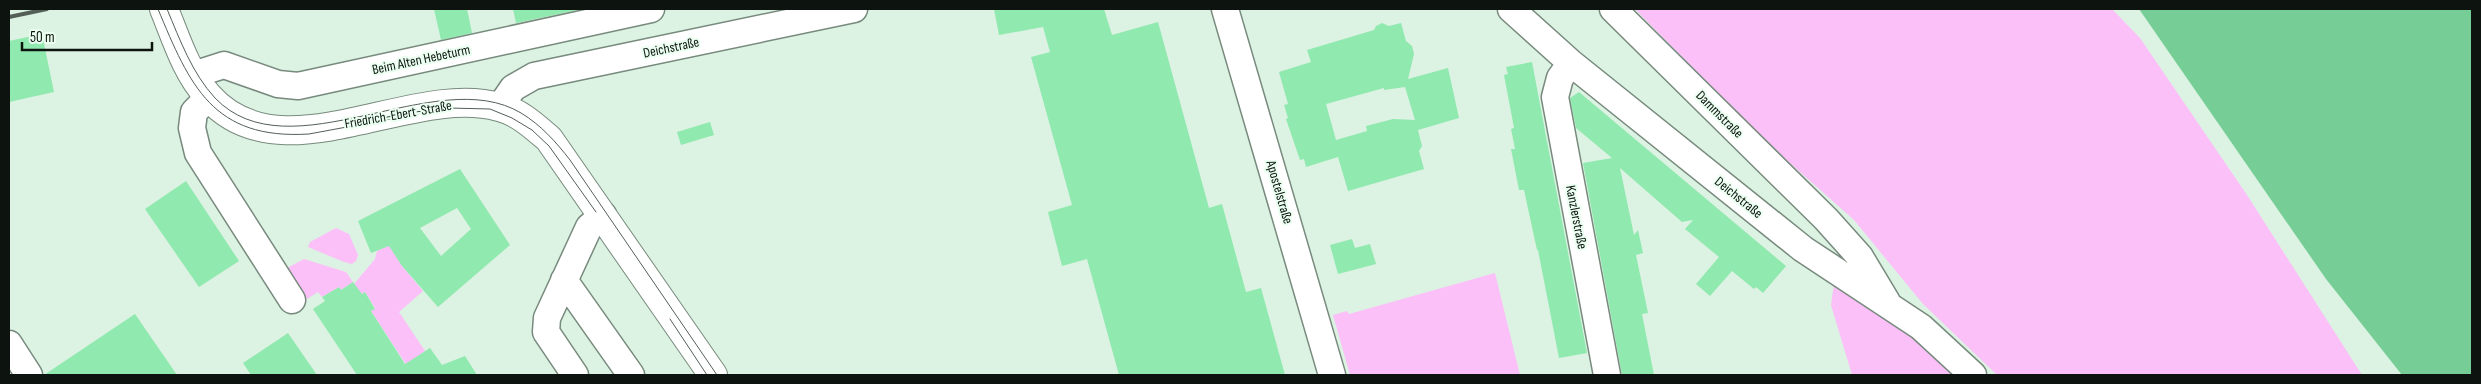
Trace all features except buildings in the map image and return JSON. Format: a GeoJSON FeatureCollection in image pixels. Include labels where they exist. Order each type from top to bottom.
{"type":"FeatureCollection","features":[{"type":"Feature","properties":{"kind":"main road","name":"Friedrich-Ebert-Straße"},"geometry":{"type":"LineString","coordinates":[[164,9],[193,75],[209,97],[226,112],[244,122],[266,128],[291,131],[318,128],[449,103],[477,102],[500,107],[527,120],[549,139],[713,375]]}},
{"type":"Feature","properties":{"kind":"street","name":"Beim Alten Hebeturm"},"geometry":{"type":"LineString","coordinates":[[193,75],[224,65],[278,84],[298,86],[651,9]]}},
{"type":"Feature","properties":{"kind":"street","name":"Deichstraße"},"geometry":{"type":"LineString","coordinates":[[500,107],[513,88],[534,76],[854,9]]}},
{"type":"Feature","properties":{"kind":"street","name":"Apostelstraße"},"geometry":{"type":"LineString","coordinates":[[1226,9],[1332,375]]}},
{"type":"Feature","properties":{"kind":"street","name":"Deichstraße"},"geometry":{"type":"LineString","coordinates":[[1511,9],[1571,63],[1803,249],[1889,304],[1921,327],[1973,375]]}},
{"type":"Feature","properties":{"kind":"street","name":"Dammstraße"},"geometry":{"type":"LineString","coordinates":[[1613,9],[1826,219],[1860,257],[1889,304]]}},
{"type":"Feature","properties":{"kind":"street","name":"Kanzlerstraße"},"geometry":{"type":"LineString","coordinates":[[1571,63],[1560,78],[1555,97],[1607,375]]}},
{"type":"Feature","properties":{"kind":"street"},"geometry":{"type":"LineString","coordinates":[[209,97],[194,112],[192,128],[198,153],[292,300]]}},
{"type":"Feature","properties":{"kind":"street"},"geometry":{"type":"LineString","coordinates":[[575,375],[546,332],[546,326],[564,280],[589,227],[603,216]]}},
{"type":"Feature","properties":{"kind":"street"},"geometry":{"type":"LineString","coordinates":[[1803,249],[1818,236],[1826,219]]}},
{"type":"Feature","properties":{"kind":"street"},"geometry":{"type":"LineString","coordinates":[[564,280],[631,375]]}},
{"type":"Feature","properties":{"kind":"street"},"geometry":{"type":"LineString","coordinates":[[9,344],[28,375]]}},
{"type":"Feature","properties":{"kind":"shaded area"},"geometry":{"type":"Polygon","coordinates":[[[1635,9],[2112,9],[2140,38],[2247,195],[2362,375],[1997,375],[1923,304],[1854,220],[1757,134],[1635,9]]]}},
{"type":"Feature","properties":{"kind":"shaded area"},"geometry":{"type":"Polygon","coordinates":[[[2139,9],[2472,9],[2472,375],[2402,375],[2326,279],[2139,9]]]}},
{"type":"Feature","properties":{"kind":"shaded area"},"geometry":{"type":"Polygon","coordinates":[[[336,228],[349,234],[358,255],[356,261],[352,264],[308,247],[310,242],[336,228]]]}},
{"type":"Feature","properties":{"kind":"shaded area"},"geometry":{"type":"Polygon","coordinates":[[[389,245],[402,266],[423,291],[399,312],[425,351],[417,357],[429,375],[413,375],[371,311],[375,308],[365,292],[361,294],[354,284],[375,259],[377,251],[389,245]]]}},
{"type":"Feature","properties":{"kind":"shaded area"},"geometry":{"type":"Polygon","coordinates":[[[304,259],[346,272],[353,282],[341,290],[339,287],[322,297],[318,292],[307,299],[287,268],[304,259]]]}},
{"type":"Feature","properties":{"kind":"shaded area"},"geometry":{"type":"Polygon","coordinates":[[[1495,273],[1520,375],[1350,375],[1333,315],[1347,311],[1349,314],[1495,273]]]}},
{"type":"Feature","properties":{"kind":"shaded area"},"geometry":{"type":"Polygon","coordinates":[[[1834,283],[1897,325],[1954,375],[1852,375],[1831,305],[1834,283]]]}},
{"type":"Feature","properties":{"kind":"tram line"},"geometry":{"type":"LineString","coordinates":[[158,9],[182,62],[195,84],[210,103],[227,117],[249,128],[276,134],[309,134],[449,108],[490,109],[512,118],[532,130],[549,146],[596,212]]}},
{"type":"Feature","properties":{"kind":"tram line"},"geometry":{"type":"LineString","coordinates":[[167,9],[187,56],[207,88],[215,98],[246,119],[282,126],[322,124],[407,106],[448,100],[487,101],[521,113],[548,134],[570,160],[717,375]]}},
{"type":"Feature","properties":{"kind":"tram line"},"geometry":{"type":"LineString","coordinates":[[670,319],[707,375]]}},
{"type":"Feature","properties":{"kind":"railway"},"geometry":{"type":"LineString","coordinates":[[9,17],[47,9]]}}]}
